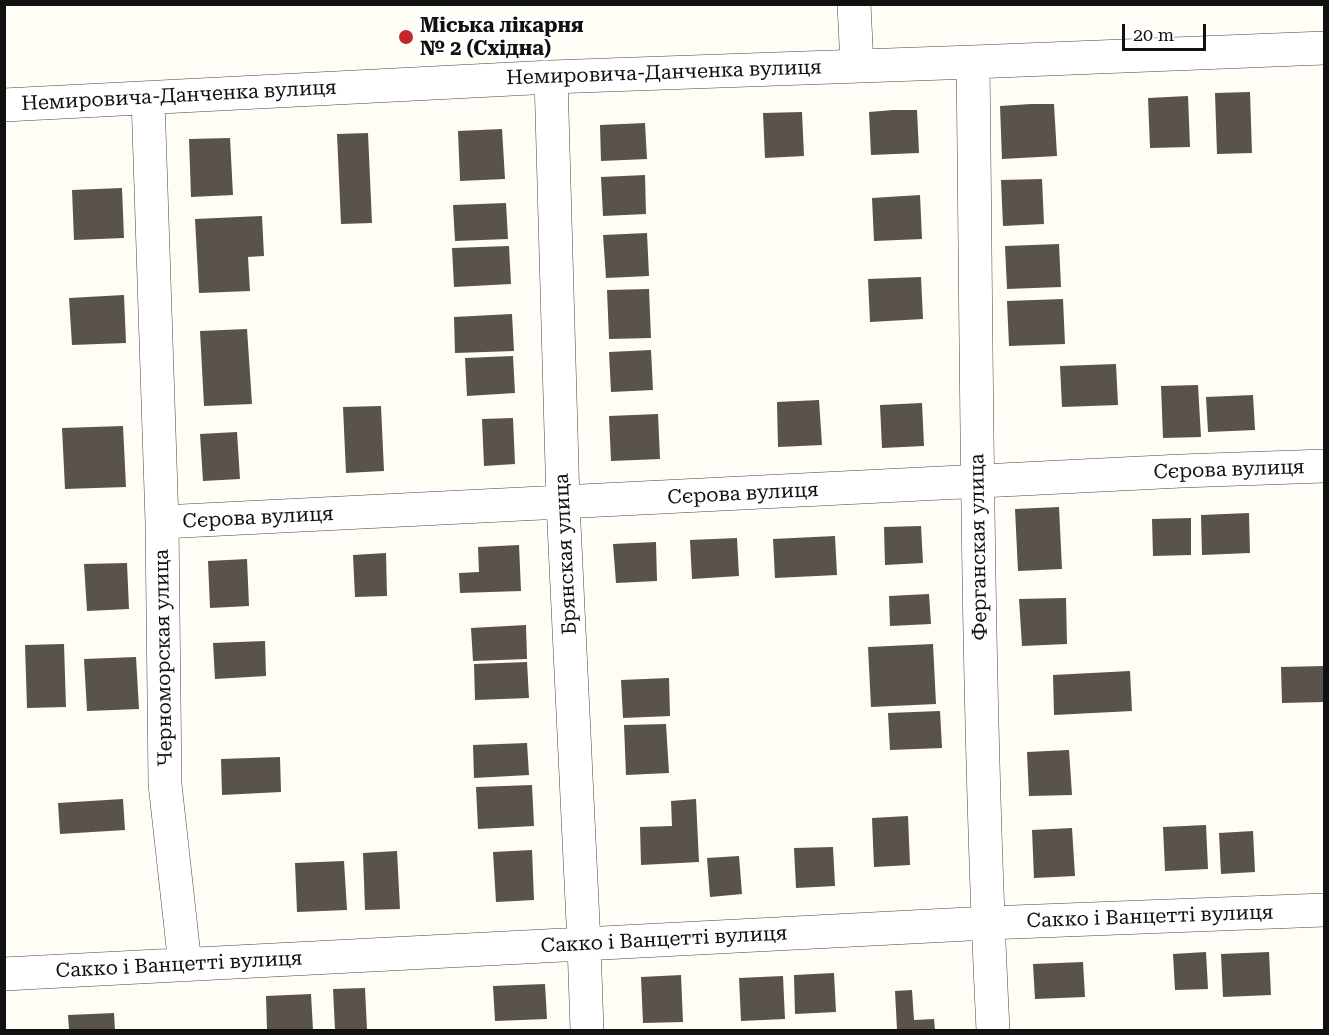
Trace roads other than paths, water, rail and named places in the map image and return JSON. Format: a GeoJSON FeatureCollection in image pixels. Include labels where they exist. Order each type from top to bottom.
{"type":"FeatureCollection","features":[{"type":"Feature","properties":{"kind":"street"},"geometry":{"type":"LineString","coordinates":[[854,4],[857,65]]}},
{"type":"Feature","properties":{"kind":"street","name":"Немировича-Данченка вулиця"},"geometry":{"type":"LineString","coordinates":[[4,105],[551,76],[1324,48]]}},
{"type":"Feature","properties":{"kind":"street","name":"Ферганская улица"},"geometry":{"type":"LineString","coordinates":[[973,62],[978,482],[988,923],[993,1030]]}},
{"type":"Feature","properties":{"kind":"street","name":"Брянская улица"},"geometry":{"type":"LineString","coordinates":[[551,76],[563,503],[587,1030]]}},
{"type":"Feature","properties":{"kind":"street","name":"Черноморская улица"},"geometry":{"type":"LineString","coordinates":[[148,98],[162,522],[165,784],[185,965]]}},
{"type":"Feature","properties":{"kind":"street","name":"Сєрова вулиця"},"geometry":{"type":"LineString","coordinates":[[162,522],[1181,471],[1324,466]]}},
{"type":"Feature","properties":{"kind":"street","name":"Сакко і Ванцетті вулиця"},"geometry":{"type":"LineString","coordinates":[[4,974],[988,923],[1324,910]]}},
{"type":"Feature","properties":{"kind":"place","name":"Міська лікарня № 2 (Східна)"},"geometry":{"type":"Point","coordinates":[406,37]}}]}
